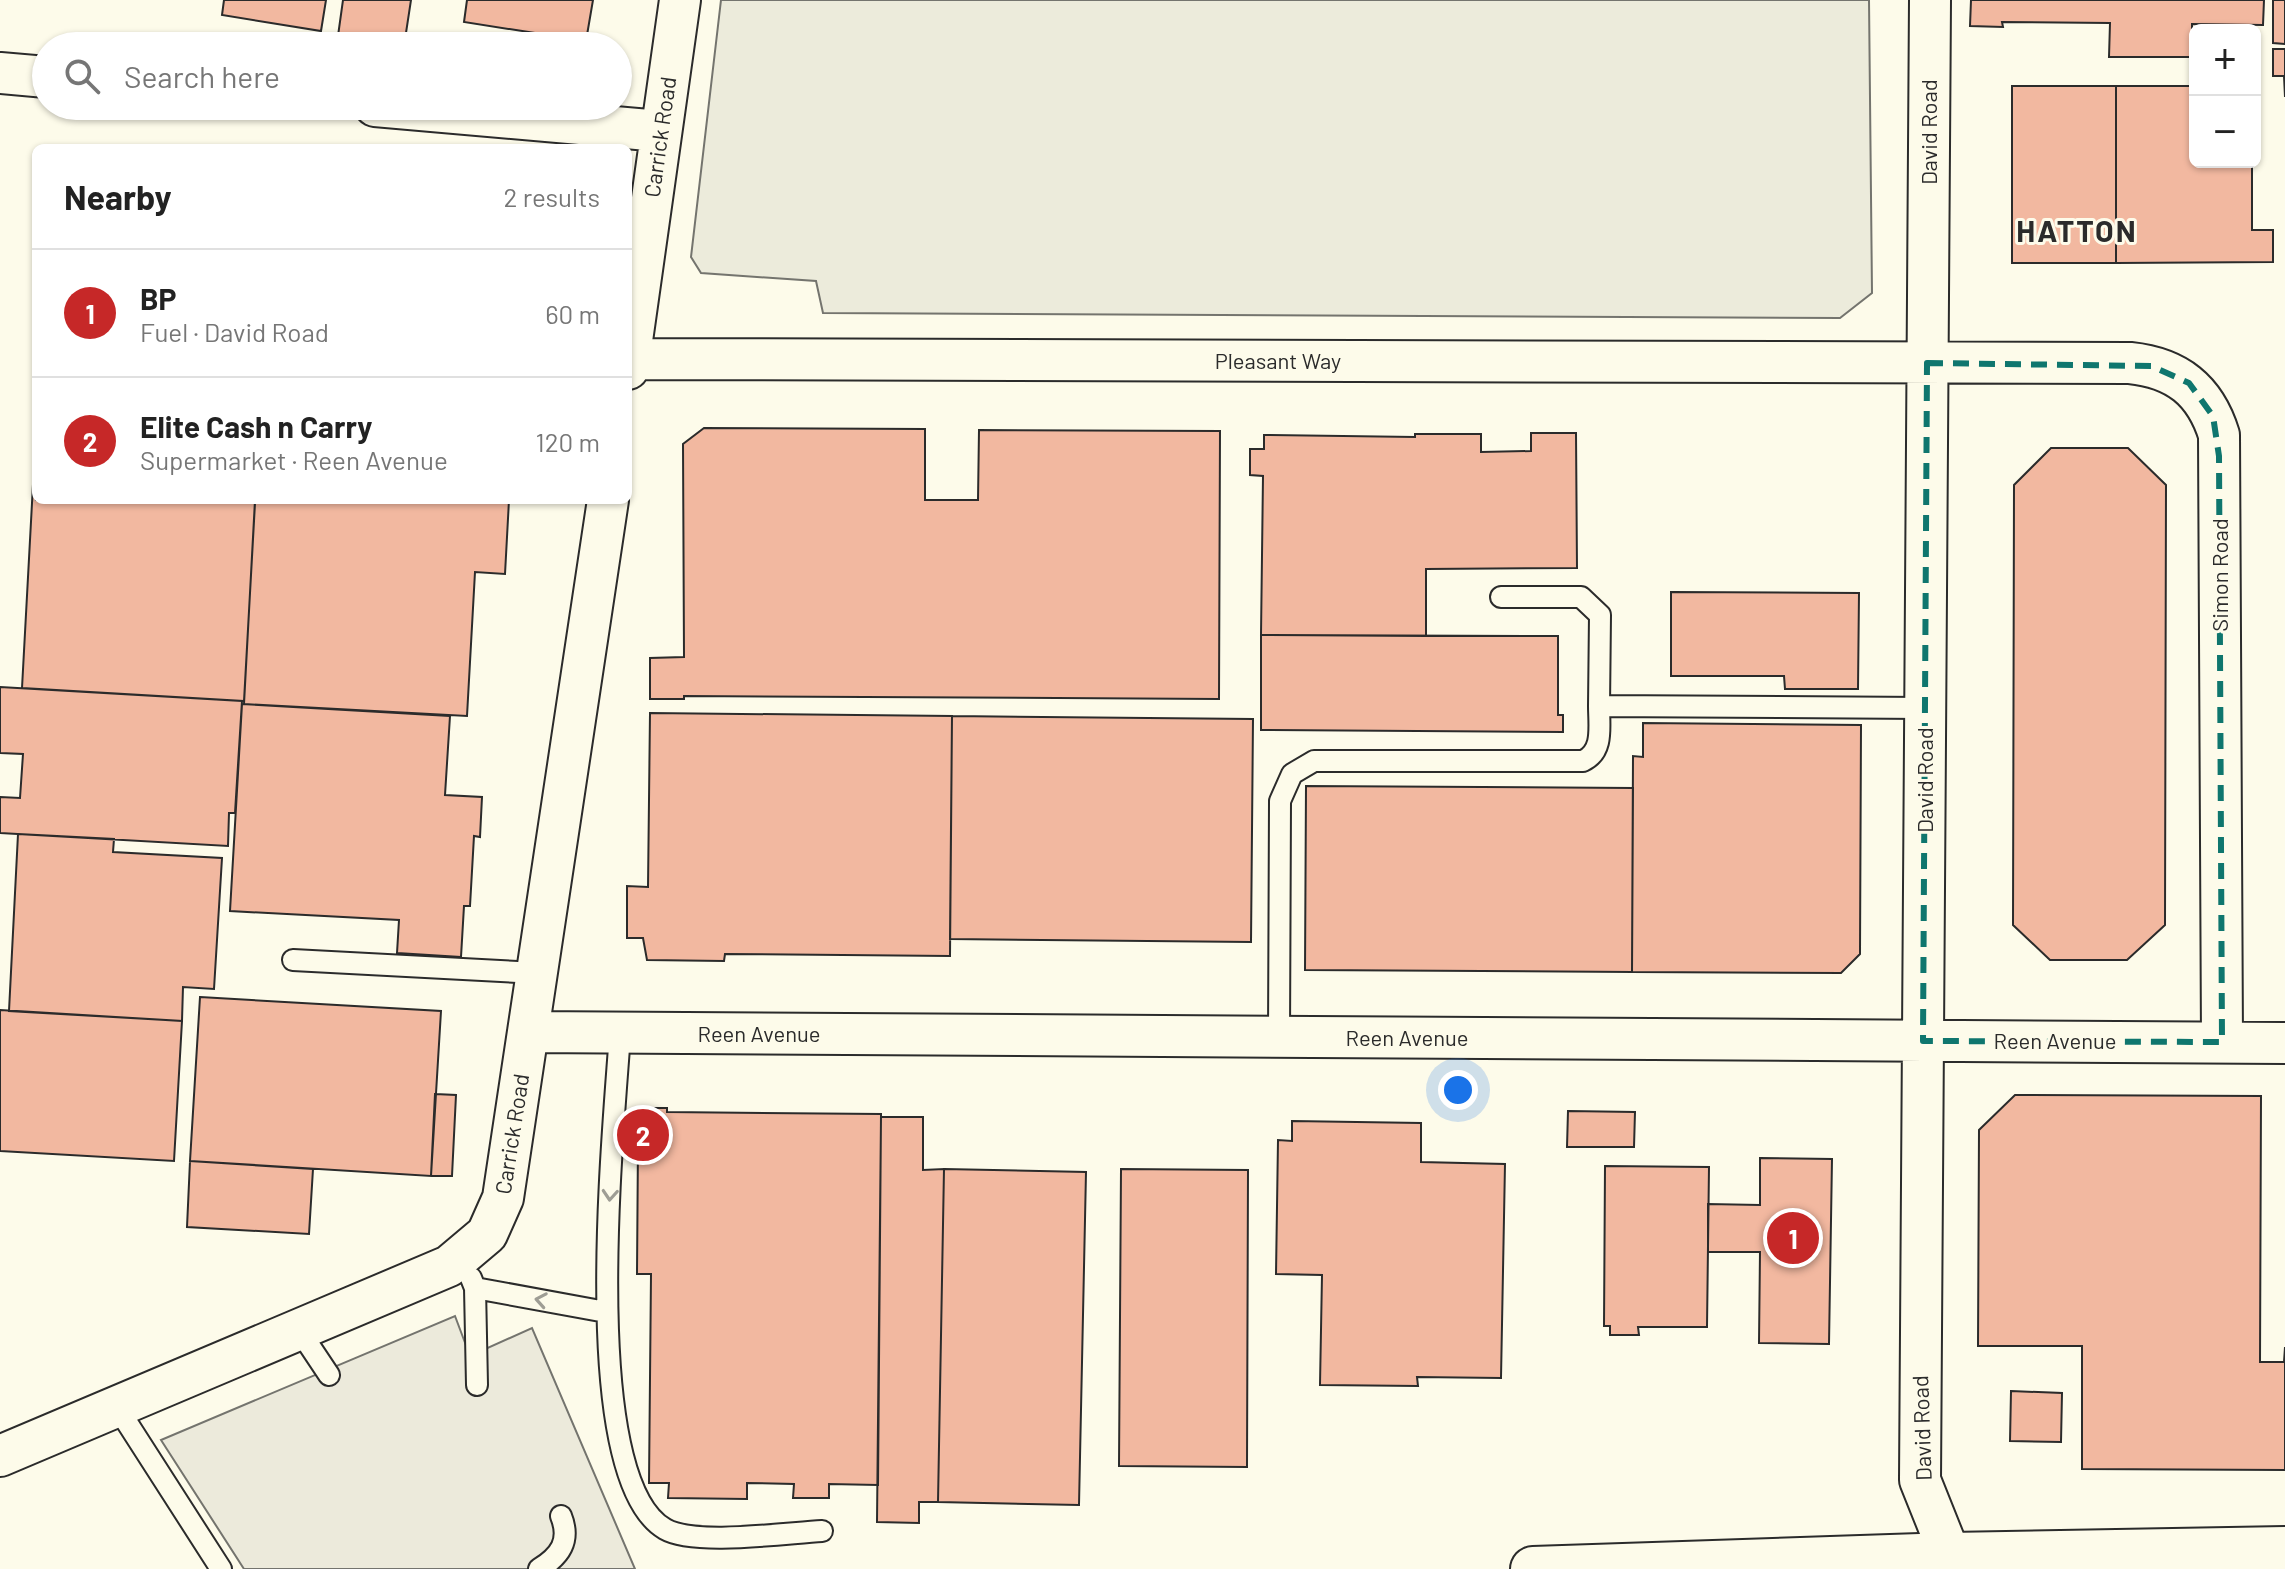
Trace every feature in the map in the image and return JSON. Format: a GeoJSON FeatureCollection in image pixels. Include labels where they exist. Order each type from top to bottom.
{"type":"FeatureCollection","features":[{"type":"Feature","properties":{"kind":"main road"},"geometry":{"type":"LineString","coordinates":[[1533,1569],[1950,1555],[2285,1549]]}},
{"type":"Feature","properties":{"kind":"street","name":"Carrick Road"},"geometry":{"type":"LineString","coordinates":[[632,341],[680,0]]}},
{"type":"Feature","properties":{"kind":"street","name":"David Road"},"geometry":{"type":"LineString","coordinates":[[1930,0],[1920,1480],[1950,1555]]}},
{"type":"Feature","properties":{"kind":"street"},"geometry":{"type":"LineString","coordinates":[[0,73],[32,76]]}},
{"type":"Feature","properties":{"kind":"street"},"geometry":{"type":"LineString","coordinates":[[535,120],[660,131]]}},
{"type":"Feature","properties":{"kind":"street","name":"Pleasant Way"},"geometry":{"type":"LineString","coordinates":[[632,364],[1927,363]]}},
{"type":"Feature","properties":{"kind":"street","name":"Simon Road"},"geometry":{"type":"LineString","coordinates":[[1927,363],[2151,366],[2189,383],[2213,416],[2219,435],[2222,1042]]}},
{"type":"Feature","properties":{"kind":"street","name":"Carrick Road"},"geometry":{"type":"LineString","coordinates":[[0,1456],[299,1330],[469,1273],[503,1198],[607,504]]}},
{"type":"Feature","properties":{"kind":"street","name":"Reen Avenue"},"geometry":{"type":"LineString","coordinates":[[528,1032],[2285,1043]]}},
{"type":"Feature","properties":{"kind":"lane"},"geometry":{"type":"LineString","coordinates":[[1279,1037],[1280,801],[1292,774],[1314,761],[1583,761],[1591,757],[1599,742],[1600,615],[1581,597],[1501,597]]}},
{"type":"Feature","properties":{"kind":"lane"},"geometry":{"type":"LineString","coordinates":[[1599,706],[1925,708]]}},
{"type":"Feature","properties":{"kind":"lane"},"geometry":{"type":"LineString","coordinates":[[293,960],[537,973]]}},
{"type":"Feature","properties":{"kind":"lane"},"geometry":{"type":"LineString","coordinates":[[620,1033],[608,1220],[606,1312],[610,1376],[626,1465],[637,1501],[664,1528],[692,1537],[822,1531]]}},
{"type":"Feature","properties":{"kind":"lane"},"geometry":{"type":"LineString","coordinates":[[477,1385],[469,1273],[606,1312]]}},
{"type":"Feature","properties":{"kind":"lane"},"geometry":{"type":"LineString","coordinates":[[299,1330],[329,1375]]}},
{"type":"Feature","properties":{"kind":"lane"},"geometry":{"type":"LineString","coordinates":[[117,1407],[221,1569]]}},
{"type":"Feature","properties":{"kind":"lane"},"geometry":{"type":"LineString","coordinates":[[539,1569],[560,1552],[565,1541],[561,1516]]}},
{"type":"Feature","properties":{"kind":"highlighted area"},"geometry":{"type":"Polygon","coordinates":[[[1927,363],[2151,366],[2189,383],[2213,416],[2219,456],[2222,1042],[1923,1041],[1927,363]]]}},
{"type":"Feature","properties":{"kind":"shaded area"},"geometry":{"type":"Polygon","coordinates":[[[721,0],[1869,0],[1872,293],[1840,318],[823,313],[816,281],[701,273],[691,257],[721,0]]]}},
{"type":"Feature","properties":{"kind":"shaded area"},"geometry":{"type":"Polygon","coordinates":[[[455,1316],[470,1356],[532,1328],[635,1569],[244,1569],[161,1440],[455,1316]]]}},
{"type":"Feature","properties":{"kind":"building"},"geometry":{"type":"Polygon","coordinates":[[[224,0],[326,0],[321,31],[222,15],[224,0]]]}},
{"type":"Feature","properties":{"kind":"building"},"geometry":{"type":"Polygon","coordinates":[[[343,0],[411,0],[406,32],[339,32],[343,0]]]}},
{"type":"Feature","properties":{"kind":"building"},"geometry":{"type":"Polygon","coordinates":[[[467,0],[593,0],[588,32],[528,32],[464,22],[467,0]]]}},
{"type":"Feature","properties":{"kind":"building"},"geometry":{"type":"Polygon","coordinates":[[[1971,0],[2264,0],[2263,25],[2189,24],[2189,57],[2109,57],[2110,23],[2002,22],[2003,27],[1970,26],[1971,0]]]}},
{"type":"Feature","properties":{"kind":"building"},"geometry":{"type":"Polygon","coordinates":[[[2273,0],[2285,0],[2285,44],[2273,43],[2273,0]]]}},
{"type":"Feature","properties":{"kind":"building"},"geometry":{"type":"Polygon","coordinates":[[[2273,49],[2285,49],[2285,97],[2284,76],[2273,76],[2273,49]]]}},
{"type":"Feature","properties":{"kind":"building"},"geometry":{"type":"Polygon","coordinates":[[[2012,86],[2116,86],[2116,263],[2012,263],[2012,86]]]}},
{"type":"Feature","properties":{"kind":"building"},"geometry":{"type":"Polygon","coordinates":[[[2116,86],[2189,86],[2189,168],[2252,168],[2252,230],[2273,230],[2273,262],[2116,263],[2116,86]]]}},
{"type":"Feature","properties":{"kind":"building"},"geometry":{"type":"Polygon","coordinates":[[[704,428],[925,429],[925,500],[978,500],[979,430],[1220,431],[1219,699],[684,696],[684,699],[650,699],[650,658],[684,657],[683,444],[704,428]]]}},
{"type":"Feature","properties":{"kind":"building"},"geometry":{"type":"Polygon","coordinates":[[[1531,433],[1576,433],[1577,568],[1426,569],[1426,636],[1261,635],[1263,476],[1250,475],[1250,449],[1264,449],[1264,435],[1415,437],[1415,434],[1481,434],[1481,452],[1531,451],[1531,433]]]}},
{"type":"Feature","properties":{"kind":"building"},"geometry":{"type":"Polygon","coordinates":[[[2051,448],[2128,448],[2166,485],[2165,925],[2127,960],[2050,960],[2013,925],[2014,485],[2051,448]]]}},
{"type":"Feature","properties":{"kind":"building"},"geometry":{"type":"Polygon","coordinates":[[[32,503],[255,504],[244,701],[22,688],[32,503]]]}},
{"type":"Feature","properties":{"kind":"building"},"geometry":{"type":"Polygon","coordinates":[[[255,504],[509,504],[505,574],[475,572],[467,716],[244,704],[255,504]]]}},
{"type":"Feature","properties":{"kind":"building"},"geometry":{"type":"Polygon","coordinates":[[[1671,592],[1859,593],[1858,689],[1785,689],[1784,676],[1671,676],[1671,592]]]}},
{"type":"Feature","properties":{"kind":"building"},"geometry":{"type":"Polygon","coordinates":[[[1261,635],[1558,636],[1558,715],[1563,715],[1563,732],[1261,730],[1261,635]]]}},
{"type":"Feature","properties":{"kind":"building"},"geometry":{"type":"Polygon","coordinates":[[[0,687],[242,701],[235,813],[229,813],[228,846],[0,833],[0,797],[20,798],[23,754],[0,753],[0,687]]]}},
{"type":"Feature","properties":{"kind":"building"},"geometry":{"type":"Polygon","coordinates":[[[242,704],[450,716],[445,795],[482,797],[480,837],[474,836],[470,906],[464,906],[461,957],[397,953],[399,920],[230,911],[242,704]]]}},
{"type":"Feature","properties":{"kind":"building"},"geometry":{"type":"Polygon","coordinates":[[[650,713],[952,716],[950,956],[725,954],[724,961],[647,960],[643,938],[627,938],[627,886],[648,887],[650,713]]]}},
{"type":"Feature","properties":{"kind":"building"},"geometry":{"type":"Polygon","coordinates":[[[952,716],[1253,719],[1251,942],[950,939],[952,716]]]}},
{"type":"Feature","properties":{"kind":"building"},"geometry":{"type":"Polygon","coordinates":[[[1643,723],[1861,725],[1860,954],[1841,973],[1632,972],[1633,756],[1643,757],[1643,723]]]}},
{"type":"Feature","properties":{"kind":"building"},"geometry":{"type":"Polygon","coordinates":[[[1306,786],[1633,788],[1632,972],[1305,970],[1306,786]]]}},
{"type":"Feature","properties":{"kind":"building"},"geometry":{"type":"Polygon","coordinates":[[[18,834],[114,839],[113,852],[222,858],[214,989],[183,987],[182,1021],[9,1011],[18,834]]]}},
{"type":"Feature","properties":{"kind":"building"},"geometry":{"type":"Polygon","coordinates":[[[200,997],[441,1011],[431,1176],[190,1161],[200,997]]]}},
{"type":"Feature","properties":{"kind":"building"},"geometry":{"type":"Polygon","coordinates":[[[0,1010],[182,1021],[174,1161],[0,1151],[0,1010]]]}},
{"type":"Feature","properties":{"kind":"building"},"geometry":{"type":"Polygon","coordinates":[[[435,1094],[456,1095],[452,1176],[431,1176],[435,1094]]]}},
{"type":"Feature","properties":{"kind":"building"},"geometry":{"type":"Polygon","coordinates":[[[2015,1095],[2261,1096],[2260,1362],[2284,1362],[2285,1347],[2285,1470],[2082,1469],[2082,1346],[1978,1346],[1979,1130],[2015,1095]]]}},
{"type":"Feature","properties":{"kind":"building"},"geometry":{"type":"Polygon","coordinates":[[[643,1108],[667,1108],[667,1112],[881,1114],[878,1485],[829,1484],[829,1498],[793,1498],[794,1484],[747,1483],[747,1499],[668,1498],[669,1483],[649,1483],[651,1274],[637,1274],[638,1142],[643,1142],[643,1108]]]}},
{"type":"Feature","properties":{"kind":"building"},"geometry":{"type":"Polygon","coordinates":[[[1568,1111],[1635,1112],[1634,1147],[1567,1147],[1568,1111]]]}},
{"type":"Feature","properties":{"kind":"building"},"geometry":{"type":"Polygon","coordinates":[[[881,1117],[923,1117],[923,1170],[944,1169],[938,1502],[919,1502],[919,1523],[877,1522],[881,1117]]]}},
{"type":"Feature","properties":{"kind":"building"},"geometry":{"type":"Polygon","coordinates":[[[1292,1121],[1421,1123],[1421,1162],[1505,1164],[1501,1378],[1417,1377],[1418,1386],[1320,1385],[1322,1275],[1276,1274],[1278,1140],[1292,1141],[1292,1121]]]}},
{"type":"Feature","properties":{"kind":"building"},"geometry":{"type":"Polygon","coordinates":[[[1760,1158],[1832,1159],[1829,1344],[1759,1343],[1760,1252],[1708,1252],[1708,1204],[1760,1205],[1760,1158]]]}},
{"type":"Feature","properties":{"kind":"building"},"geometry":{"type":"Polygon","coordinates":[[[190,1161],[313,1169],[309,1234],[187,1227],[190,1161]]]}},
{"type":"Feature","properties":{"kind":"building"},"geometry":{"type":"Polygon","coordinates":[[[1605,1166],[1709,1167],[1707,1327],[1638,1327],[1639,1335],[1610,1335],[1610,1326],[1604,1326],[1605,1166]]]}},
{"type":"Feature","properties":{"kind":"building"},"geometry":{"type":"Polygon","coordinates":[[[944,1169],[1086,1172],[1079,1505],[938,1502],[944,1169]]]}},
{"type":"Feature","properties":{"kind":"building"},"geometry":{"type":"Polygon","coordinates":[[[1121,1169],[1248,1170],[1247,1467],[1119,1466],[1121,1169]]]}},
{"type":"Feature","properties":{"kind":"building"},"geometry":{"type":"Polygon","coordinates":[[[2011,1391],[2062,1393],[2061,1442],[2010,1441],[2011,1391]]]}},
{"type":"Feature","properties":{"kind":"place","name":"Elite Cash n Carry"},"geometry":{"type":"Point","coordinates":[643,1135]}},
{"type":"Feature","properties":{"kind":"place","name":"BP"},"geometry":{"type":"Point","coordinates":[1793,1238]}},
{"type":"Feature","properties":{"kind":"district","name":"HATTON"},"geometry":{"type":"Point","coordinates":[2077,232]}}]}
